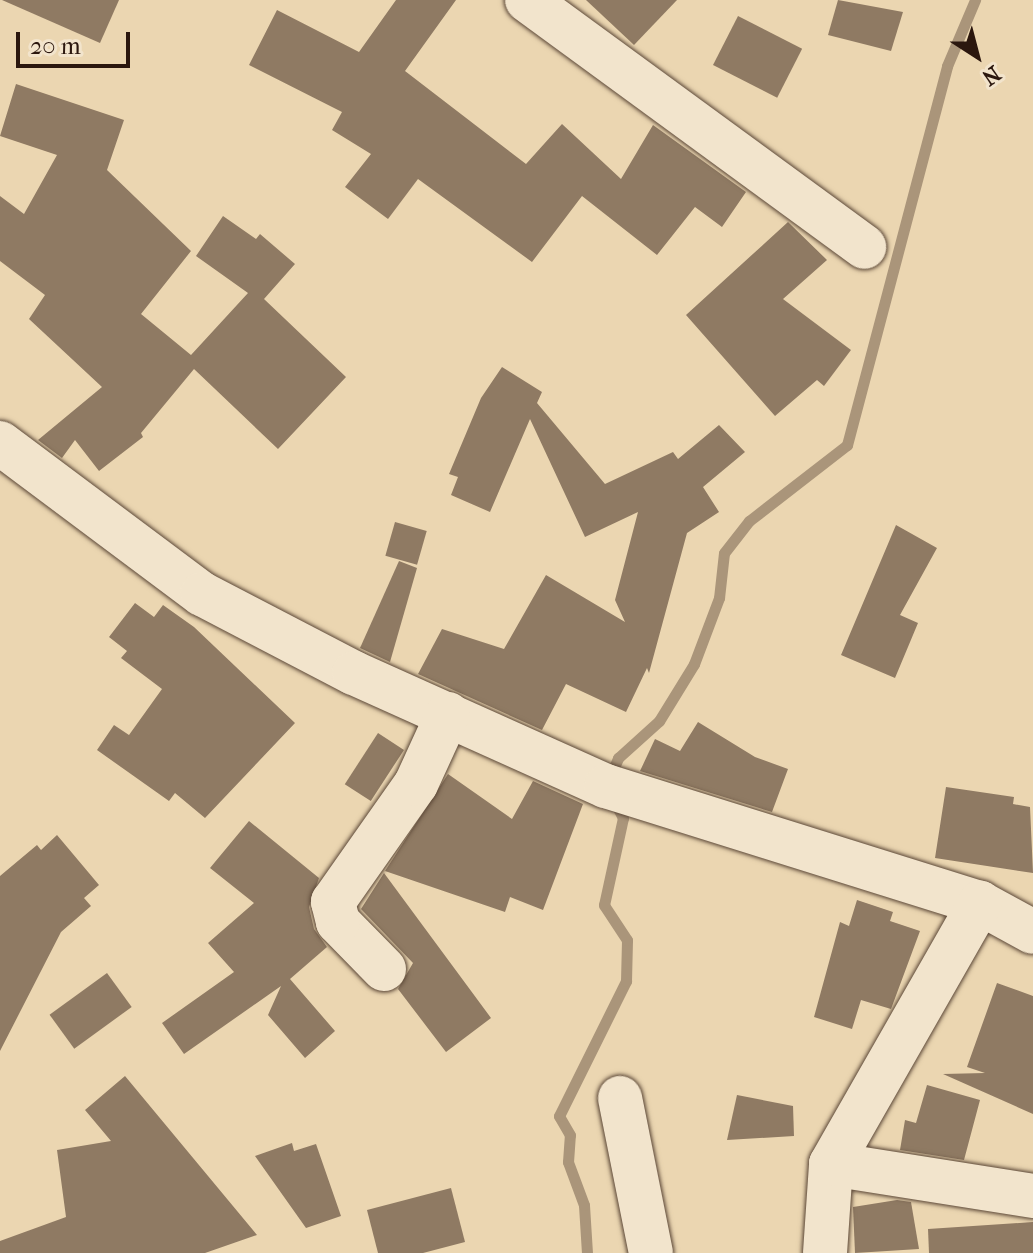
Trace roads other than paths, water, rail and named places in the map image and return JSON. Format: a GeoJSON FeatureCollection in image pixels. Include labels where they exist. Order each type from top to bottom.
{"type":"FeatureCollection","features":[{"type":"Feature","properties":{"kind":"street"},"geometry":{"type":"LineString","coordinates":[[527,0],[864,247]]}},
{"type":"Feature","properties":{"kind":"street"},"geometry":{"type":"LineString","coordinates":[[0,443],[202,594],[354,673],[606,786],[980,903],[1033,932]]}},
{"type":"Feature","properties":{"kind":"street"},"geometry":{"type":"LineString","coordinates":[[384,969],[338,922],[333,902],[416,784],[448,714]]}},
{"type":"Feature","properties":{"kind":"street"},"geometry":{"type":"LineString","coordinates":[[825,1253],[831,1164],[980,903]]}},
{"type":"Feature","properties":{"kind":"street"},"geometry":{"type":"LineString","coordinates":[[620,1098],[651,1253]]}},
{"type":"Feature","properties":{"kind":"street"},"geometry":{"type":"LineString","coordinates":[[831,1164],[1033,1196]]}},
{"type":"Feature","properties":{"kind":"waterway"},"geometry":{"type":"LineString","coordinates":[[610,777],[618,758],[659,721],[694,664],[719,598],[724,553],[749,521],[847,445],[947,66],[975,0]]}},
{"type":"Feature","properties":{"kind":"waterway"},"geometry":{"type":"LineString","coordinates":[[587,1253],[584,1205],[568,1162],[570,1135],[559,1116],[626,981],[627,940],[604,905],[623,818],[614,800]]}}]}
